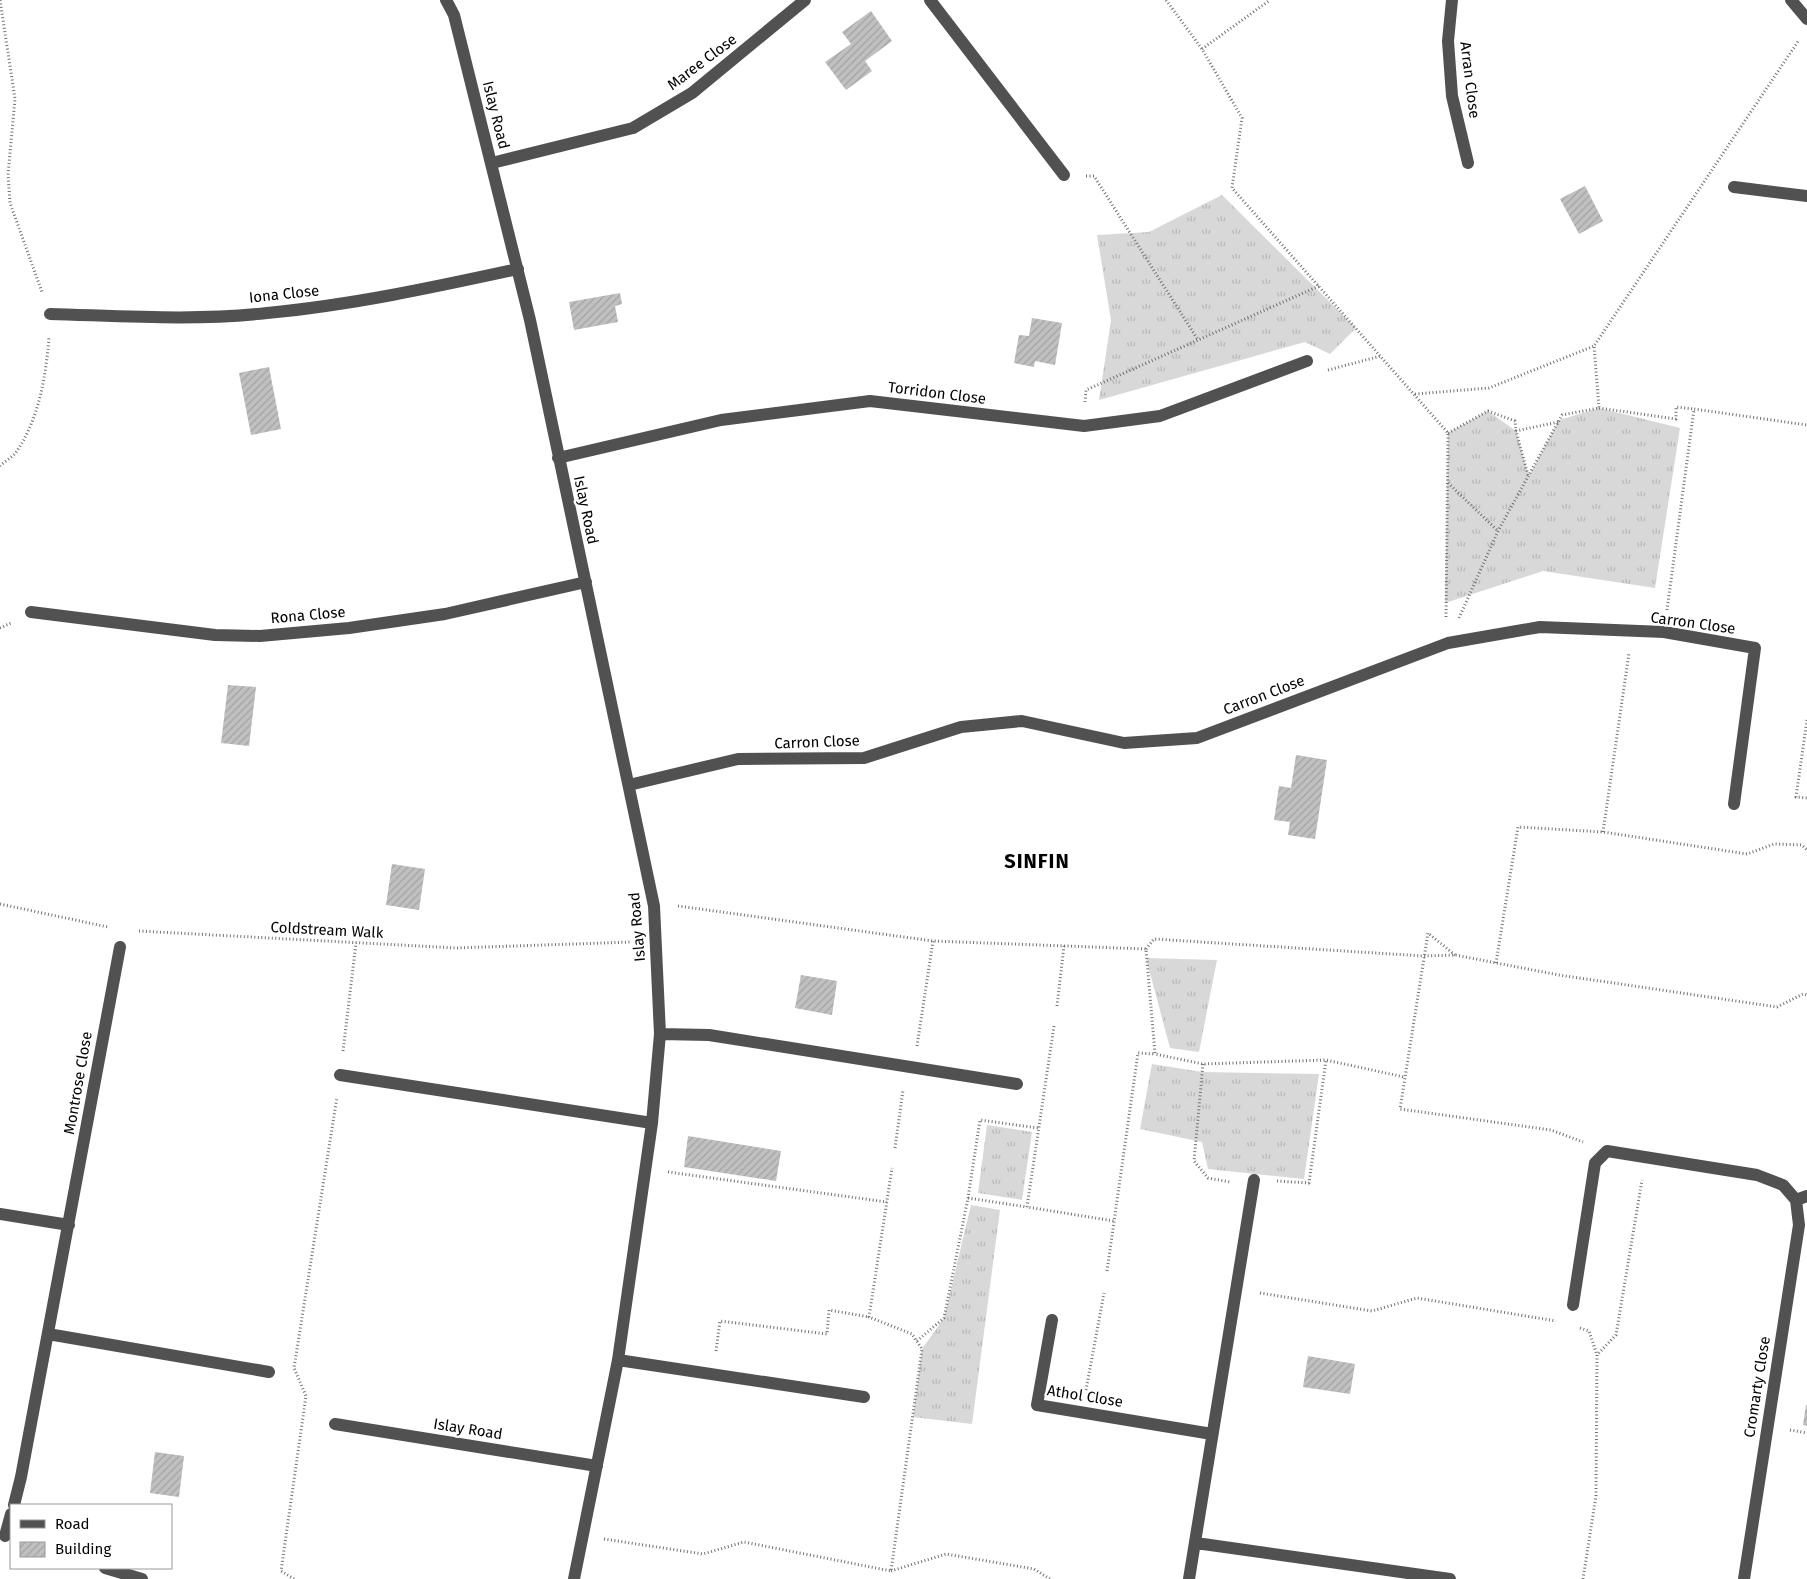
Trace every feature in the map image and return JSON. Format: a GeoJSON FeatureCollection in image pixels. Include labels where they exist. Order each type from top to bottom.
{"type":"FeatureCollection","features":[{"type":"Feature","properties":{"kind":"street","name":"Islay Road"},"geometry":{"type":"LineString","coordinates":[[446,0],[454,15],[518,269],[654,906],[660,1034],[652,1123],[618,1360],[574,1579]]}},
{"type":"Feature","properties":{"kind":"street","name":"Maree Close"},"geometry":{"type":"LineString","coordinates":[[492,163],[633,128],[692,94],[805,0]]}},
{"type":"Feature","properties":{"kind":"street"},"geometry":{"type":"LineString","coordinates":[[930,0],[1064,175]]}},
{"type":"Feature","properties":{"kind":"street","name":"Arran Close"},"geometry":{"type":"LineString","coordinates":[[1452,0],[1448,40],[1452,96],[1468,163]]}},
{"type":"Feature","properties":{"kind":"street"},"geometry":{"type":"LineString","coordinates":[[1791,0],[1807,19]]}},
{"type":"Feature","properties":{"kind":"street"},"geometry":{"type":"LineString","coordinates":[[1734,187],[1807,196]]}},
{"type":"Feature","properties":{"kind":"street","name":"Iona Close"},"geometry":{"type":"LineString","coordinates":[[50,314],[182,318],[266,314],[380,298],[518,269]]}},
{"type":"Feature","properties":{"kind":"street","name":"Torridon Close"},"geometry":{"type":"LineString","coordinates":[[558,458],[721,420],[870,401],[1084,426],[1160,416],[1307,361]]}},
{"type":"Feature","properties":{"kind":"street","name":"Rona Close"},"geometry":{"type":"LineString","coordinates":[[31,612],[215,635],[260,636],[349,628],[445,614],[586,582]]}},
{"type":"Feature","properties":{"kind":"street","name":"Carron Close"},"geometry":{"type":"LineString","coordinates":[[629,785],[738,759],[864,758],[961,727],[1022,721],[1124,743],[1197,738],[1448,643],[1540,627],[1664,632],[1755,648],[1734,804]]}},
{"type":"Feature","properties":{"kind":"street","name":"Montrose Close"},"geometry":{"type":"LineString","coordinates":[[14,1504],[21,1477],[120,947]]}},
{"type":"Feature","properties":{"kind":"street"},"geometry":{"type":"LineString","coordinates":[[660,1034],[709,1036],[1018,1084]]}},
{"type":"Feature","properties":{"kind":"street"},"geometry":{"type":"LineString","coordinates":[[340,1075],[652,1123]]}},
{"type":"Feature","properties":{"kind":"street"},"geometry":{"type":"LineString","coordinates":[[1573,1306],[1595,1163],[1607,1150]]}},
{"type":"Feature","properties":{"kind":"street","name":"Cromarty Close"},"geometry":{"type":"LineString","coordinates":[[1607,1150],[1757,1175],[1783,1185],[1801,1198],[1744,1579]]}},
{"type":"Feature","properties":{"kind":"street"},"geometry":{"type":"LineString","coordinates":[[1189,1579],[1254,1180]]}},
{"type":"Feature","properties":{"kind":"street"},"geometry":{"type":"LineString","coordinates":[[0,1214],[68,1225]]}},
{"type":"Feature","properties":{"kind":"street","name":"Athol Close"},"geometry":{"type":"LineString","coordinates":[[1052,1320],[1037,1405],[1212,1434]]}},
{"type":"Feature","properties":{"kind":"street"},"geometry":{"type":"LineString","coordinates":[[48,1334],[269,1372]]}},
{"type":"Feature","properties":{"kind":"street"},"geometry":{"type":"LineString","coordinates":[[618,1360],[864,1397]]}},
{"type":"Feature","properties":{"kind":"street","name":"Islay Road"},"geometry":{"type":"LineString","coordinates":[[335,1424],[597,1466]]}},
{"type":"Feature","properties":{"kind":"street"},"geometry":{"type":"LineString","coordinates":[[5,1537],[10,1518]]}},
{"type":"Feature","properties":{"kind":"street"},"geometry":{"type":"LineString","coordinates":[[1196,1543],[1450,1579]]}},
{"type":"Feature","properties":{"kind":"street"},"geometry":{"type":"LineString","coordinates":[[108,1569],[142,1579]]}},
{"type":"Feature","properties":{"kind":"path"},"geometry":{"type":"LineString","coordinates":[[0,0],[14,99],[8,175],[10,203],[50,314],[47,363],[34,418],[16,452],[0,466]]}},
{"type":"Feature","properties":{"kind":"path"},"geometry":{"type":"LineString","coordinates":[[1166,0],[1202,49],[1242,118],[1232,188],[1448,433],[1445,603],[1448,643]]}},
{"type":"Feature","properties":{"kind":"path"},"geometry":{"type":"LineString","coordinates":[[1202,49],[1270,0]]}},
{"type":"Feature","properties":{"kind":"path"},"geometry":{"type":"LineString","coordinates":[[1414,394],[1489,388],[1594,346],[1802,36]]}},
{"type":"Feature","properties":{"kind":"path"},"geometry":{"type":"LineString","coordinates":[[1064,175],[1094,176],[1198,340]]}},
{"type":"Feature","properties":{"kind":"path"},"geometry":{"type":"LineString","coordinates":[[1084,426],[1086,390],[1319,286]]}},
{"type":"Feature","properties":{"kind":"path"},"geometry":{"type":"LineString","coordinates":[[1594,346],[1599,408]]}},
{"type":"Feature","properties":{"kind":"path"},"geometry":{"type":"LineString","coordinates":[[1307,361],[1327,370],[1381,356]]}},
{"type":"Feature","properties":{"kind":"path"},"geometry":{"type":"LineString","coordinates":[[1448,643],[1498,531],[1562,415],[1599,408],[1676,420],[1676,407],[1807,425]]}},
{"type":"Feature","properties":{"kind":"path"},"geometry":{"type":"LineString","coordinates":[[1664,632],[1694,409]]}},
{"type":"Feature","properties":{"kind":"path"},"geometry":{"type":"LineString","coordinates":[[1448,433],[1488,411],[1515,422],[1528,476]]}},
{"type":"Feature","properties":{"kind":"path"},"geometry":{"type":"LineString","coordinates":[[1516,430],[1558,422]]}},
{"type":"Feature","properties":{"kind":"path"},"geometry":{"type":"LineString","coordinates":[[1447,482],[1498,531]]}},
{"type":"Feature","properties":{"kind":"path"},"geometry":{"type":"LineString","coordinates":[[1603,832],[1632,632]]}},
{"type":"Feature","properties":{"kind":"path"},"geometry":{"type":"LineString","coordinates":[[1807,720],[1796,797],[1807,798]]}},
{"type":"Feature","properties":{"kind":"path"},"geometry":{"type":"LineString","coordinates":[[1496,963],[1518,827],[1603,832],[1747,854],[1774,844],[1802,845],[1807,850]]}},
{"type":"Feature","properties":{"kind":"path"},"geometry":{"type":"LineString","coordinates":[[0,904],[117,929]]}},
{"type":"Feature","properties":{"kind":"path"},"geometry":{"type":"LineString","coordinates":[[654,906],[688,906],[933,941],[1146,949]]}},
{"type":"Feature","properties":{"kind":"path","name":"Coldstream Walk"},"geometry":{"type":"LineString","coordinates":[[137,931],[456,948],[655,941]]}},
{"type":"Feature","properties":{"kind":"path"},"geometry":{"type":"LineString","coordinates":[[1455,955],[1428,933],[1400,1109],[1551,1130],[1607,1150]]}},
{"type":"Feature","properties":{"kind":"path"},"geometry":{"type":"LineString","coordinates":[[1155,1054],[1146,949],[1154,939],[1424,956],[1455,955],[1776,1007],[1803,994],[1807,995]]}},
{"type":"Feature","properties":{"kind":"path"},"geometry":{"type":"LineString","coordinates":[[895,1148],[933,941]]}},
{"type":"Feature","properties":{"kind":"path"},"geometry":{"type":"LineString","coordinates":[[294,1579],[281,1571],[306,1396],[294,1368],[340,1075],[356,943]]}},
{"type":"Feature","properties":{"kind":"path"},"geometry":{"type":"LineString","coordinates":[[1057,1006],[1064,946]]}},
{"type":"Feature","properties":{"kind":"path"},"geometry":{"type":"LineString","coordinates":[[1026,1207],[1054,1026]]}},
{"type":"Feature","properties":{"kind":"path"},"geometry":{"type":"LineString","coordinates":[[1108,1271],[1138,1053],[1155,1054],[1203,1064],[1326,1060],[1404,1077]]}},
{"type":"Feature","properties":{"kind":"path"},"geometry":{"type":"LineString","coordinates":[[1254,1180],[1309,1183],[1326,1060]]}},
{"type":"Feature","properties":{"kind":"path"},"geometry":{"type":"LineString","coordinates":[[1203,1064],[1194,1160],[1208,1178],[1228,1181],[1252,1194]]}},
{"type":"Feature","properties":{"kind":"path"},"geometry":{"type":"LineString","coordinates":[[917,1341],[944,1318],[968,1198],[980,1120],[1038,1128]]}},
{"type":"Feature","properties":{"kind":"path"},"geometry":{"type":"LineString","coordinates":[[1596,1354],[1616,1336],[1646,1158]]}},
{"type":"Feature","properties":{"kind":"path"},"geometry":{"type":"LineString","coordinates":[[645,1168],[887,1202]]}},
{"type":"Feature","properties":{"kind":"path"},"geometry":{"type":"LineString","coordinates":[[869,1317],[892,1168]]}},
{"type":"Feature","properties":{"kind":"path"},"geometry":{"type":"LineString","coordinates":[[968,1198],[1114,1221]]}},
{"type":"Feature","properties":{"kind":"path"},"geometry":{"type":"LineString","coordinates":[[1237,1290],[1372,1311],[1417,1298],[1568,1322],[1589,1331],[1596,1354],[1596,1496],[1583,1579]]}},
{"type":"Feature","properties":{"kind":"path"},"geometry":{"type":"LineString","coordinates":[[1082,1412],[1104,1293]]}},
{"type":"Feature","properties":{"kind":"path"},"geometry":{"type":"LineString","coordinates":[[1568,1322],[1573,1306]]}},
{"type":"Feature","properties":{"kind":"path"},"geometry":{"type":"LineString","coordinates":[[712,1375],[720,1321],[827,1334],[829,1310],[869,1317],[912,1334],[922,1349],[891,1571]]}},
{"type":"Feature","properties":{"kind":"path"},"geometry":{"type":"LineString","coordinates":[[583,1536],[703,1554],[744,1542],[891,1571],[946,1554],[1034,1569],[1050,1579]]}},
{"type":"Feature","properties":{"kind":"green space"},"geometry":{"type":"Polygon","coordinates":[[[1222,195],[1356,328],[1330,354],[1305,342],[1099,400],[1111,320],[1097,235],[1149,232],[1222,195]]]}},
{"type":"Feature","properties":{"kind":"green space"},"geometry":{"type":"Polygon","coordinates":[[[1599,408],[1680,428],[1655,588],[1543,571],[1445,603],[1448,433],[1488,411],[1516,431],[1529,476],[1559,420],[1599,408]]]}},
{"type":"Feature","properties":{"kind":"green space"},"geometry":{"type":"Polygon","coordinates":[[[1146,958],[1217,960],[1199,1052],[1170,1048],[1146,958]]]}},
{"type":"Feature","properties":{"kind":"green space"},"geometry":{"type":"Polygon","coordinates":[[[1152,1064],[1202,1072],[1319,1074],[1304,1179],[1208,1169],[1202,1142],[1140,1129],[1152,1064]]]}},
{"type":"Feature","properties":{"kind":"green space"},"geometry":{"type":"Polygon","coordinates":[[[987,1125],[1032,1132],[1022,1200],[978,1193],[987,1125]]]}},
{"type":"Feature","properties":{"kind":"green space"},"geometry":{"type":"Polygon","coordinates":[[[971,1205],[1000,1210],[972,1424],[913,1417],[922,1349],[944,1318],[971,1205]]]}},
{"type":"Feature","properties":{"kind":"building"},"geometry":{"type":"Polygon","coordinates":[[[871,11],[892,41],[865,61],[872,71],[846,90],[825,62],[851,44],[842,32],[871,11]]]}},
{"type":"Feature","properties":{"kind":"building"},"geometry":{"type":"Polygon","coordinates":[[[1585,186],[1603,221],[1579,234],[1560,199],[1585,186]]]}},
{"type":"Feature","properties":{"kind":"building"},"geometry":{"type":"Polygon","coordinates":[[[620,293],[622,304],[615,306],[618,322],[574,330],[569,302],[620,293]]]}},
{"type":"Feature","properties":{"kind":"building"},"geometry":{"type":"Polygon","coordinates":[[[1032,318],[1062,323],[1055,365],[1035,361],[1034,367],[1014,363],[1019,335],[1029,336],[1032,318]]]}},
{"type":"Feature","properties":{"kind":"building"},"geometry":{"type":"Polygon","coordinates":[[[269,367],[281,429],[251,435],[239,373],[269,367]]]}},
{"type":"Feature","properties":{"kind":"building"},"geometry":{"type":"Polygon","coordinates":[[[228,685],[256,687],[249,746],[221,743],[228,685]]]}},
{"type":"Feature","properties":{"kind":"building"},"geometry":{"type":"Polygon","coordinates":[[[1296,755],[1327,760],[1315,839],[1288,835],[1290,822],[1274,820],[1279,786],[1291,788],[1296,755]]]}},
{"type":"Feature","properties":{"kind":"building"},"geometry":{"type":"Polygon","coordinates":[[[392,864],[425,869],[419,910],[386,905],[392,864]]]}},
{"type":"Feature","properties":{"kind":"building"},"geometry":{"type":"Polygon","coordinates":[[[801,975],[837,981],[832,1015],[795,1008],[801,975]]]}},
{"type":"Feature","properties":{"kind":"building"},"geometry":{"type":"Polygon","coordinates":[[[688,1136],[781,1151],[776,1181],[684,1167],[688,1136]]]}},
{"type":"Feature","properties":{"kind":"building"},"geometry":{"type":"Polygon","coordinates":[[[1308,1356],[1355,1364],[1350,1394],[1303,1387],[1308,1356]]]}},
{"type":"Feature","properties":{"kind":"building"},"geometry":{"type":"Polygon","coordinates":[[[1807,1405],[1807,1426],[1803,1425],[1807,1405]]]}},
{"type":"Feature","properties":{"kind":"building"},"geometry":{"type":"Polygon","coordinates":[[[155,1452],[184,1456],[179,1497],[150,1493],[155,1452]]]}},
{"type":"Feature","properties":{"kind":"district","name":"SINFIN"},"geometry":{"type":"Point","coordinates":[1037,861]}}]}
